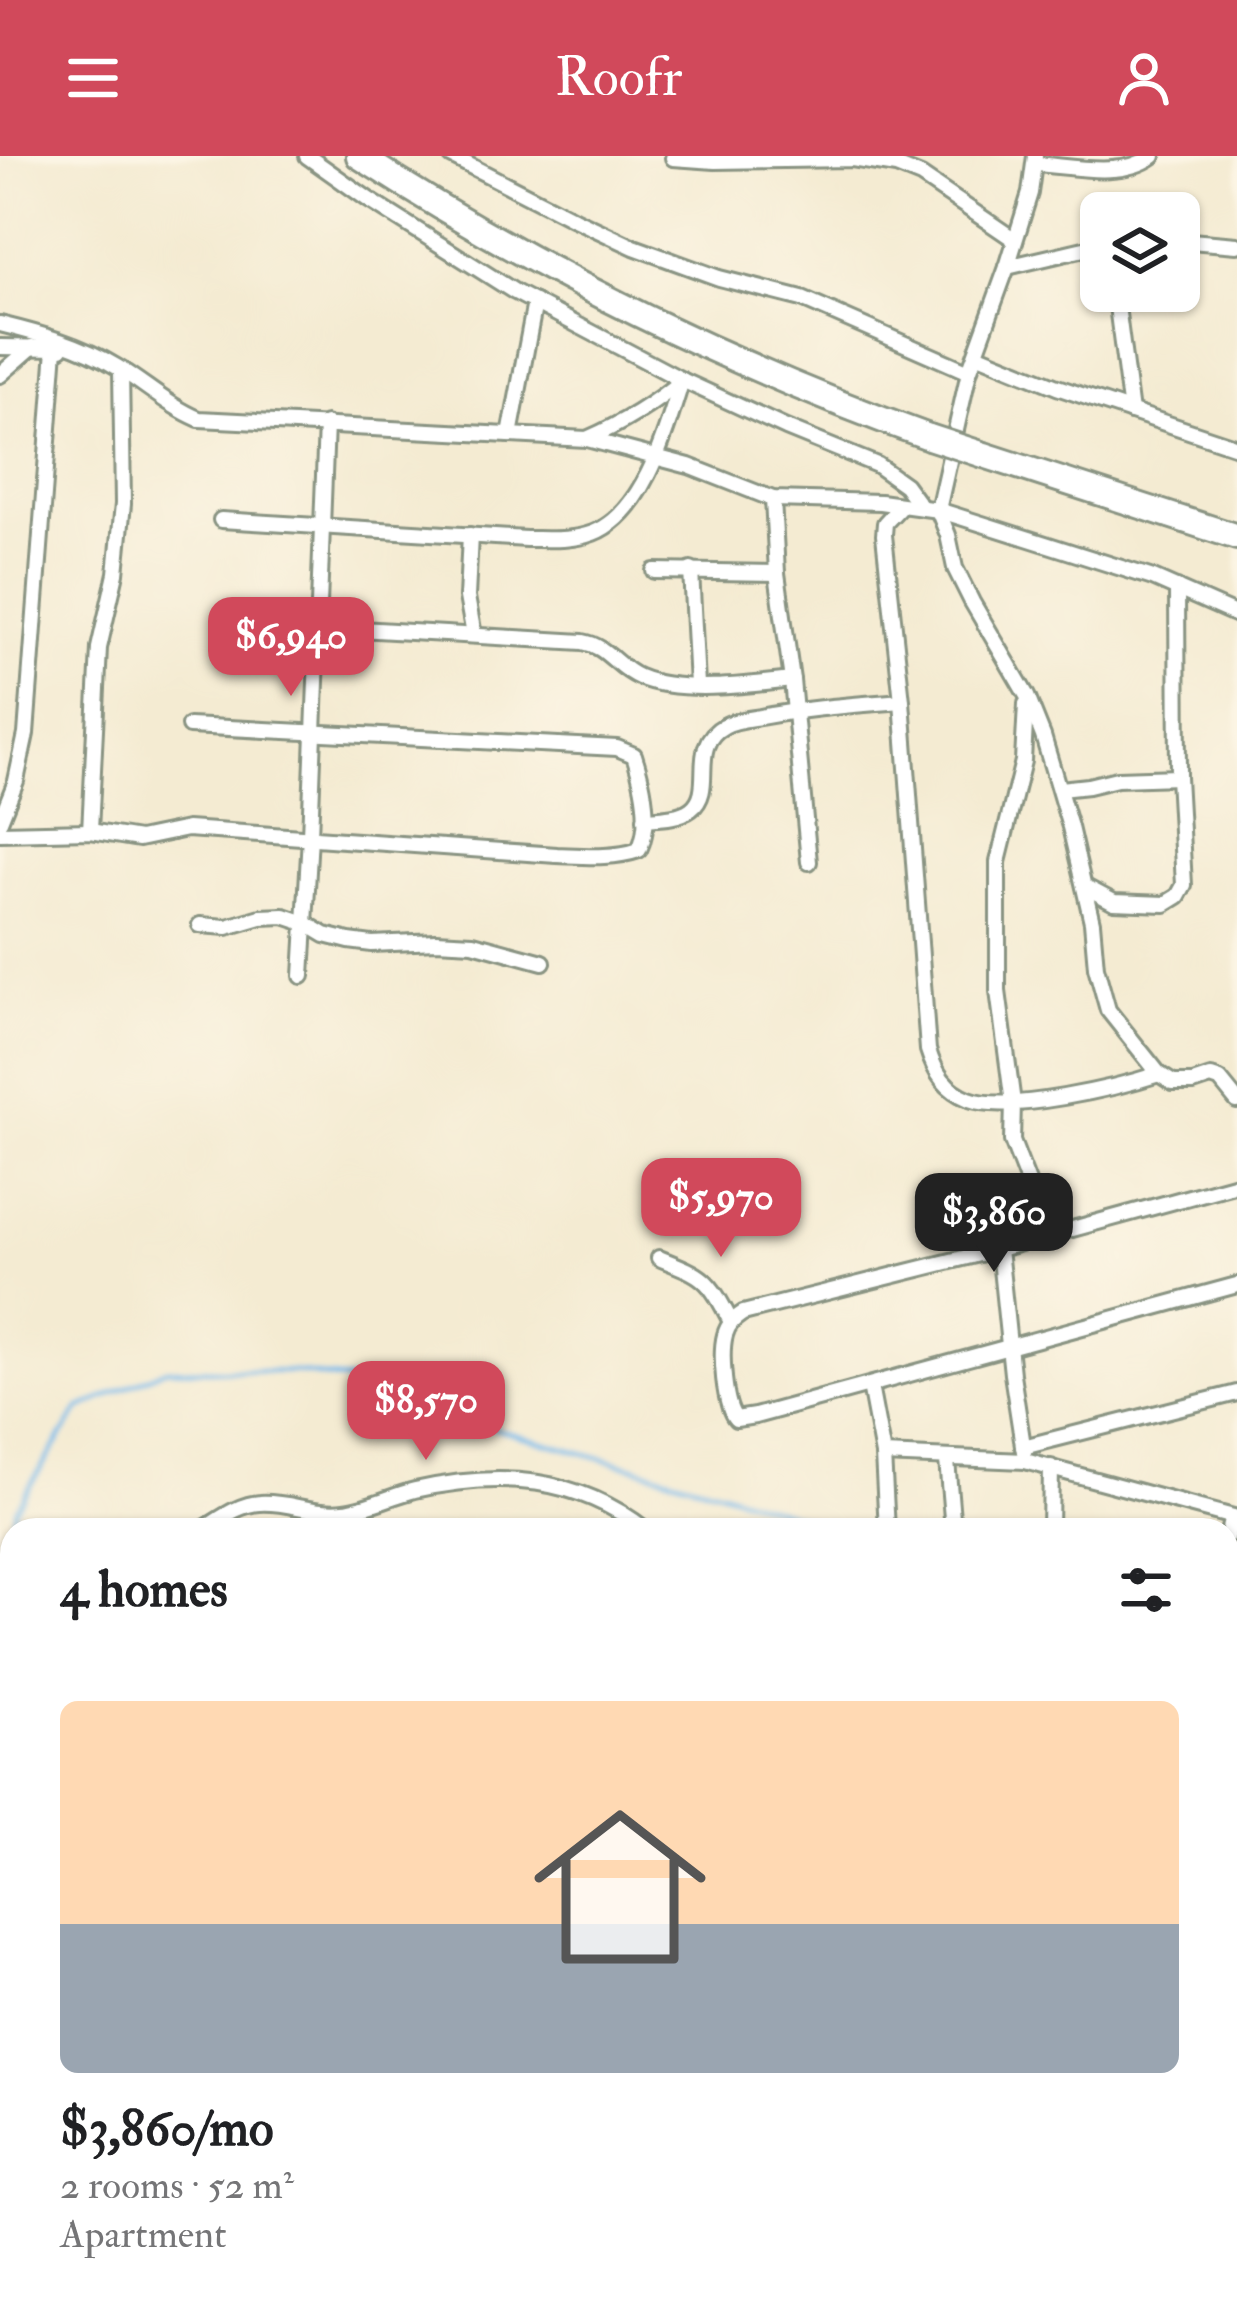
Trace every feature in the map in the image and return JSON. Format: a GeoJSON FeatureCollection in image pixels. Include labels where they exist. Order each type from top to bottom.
{"type":"FeatureCollection","features":[{"type":"Feature","properties":{"kind":"highway"},"geometry":{"type":"LineString","coordinates":[[359,156],[487,234],[637,313],[781,380],[984,455],[1237,537]]}},
{"type":"Feature","properties":{"kind":"street"},"geometry":{"type":"LineString","coordinates":[[307,156],[457,257],[535,302],[682,380],[877,465],[905,485],[921,507]]}},
{"type":"Feature","properties":{"kind":"street"},"geometry":{"type":"LineString","coordinates":[[452,156],[634,247],[731,282],[802,299],[969,372]]}},
{"type":"Feature","properties":{"kind":"street"},"geometry":{"type":"LineString","coordinates":[[1153,156],[1137,166],[1121,168],[1035,160],[1007,267],[969,372],[938,510],[964,585],[1027,696],[1060,789],[1108,1010],[1159,1074],[1173,1083],[1220,1080],[1237,1101]]}},
{"type":"Feature","properties":{"kind":"street"},"geometry":{"type":"LineString","coordinates":[[673,158],[912,164],[1015,240]]}},
{"type":"Feature","properties":{"kind":"street"},"geometry":{"type":"LineString","coordinates":[[1200,241],[1234,242]]}},
{"type":"Feature","properties":{"kind":"street"},"geometry":{"type":"LineString","coordinates":[[1007,267],[1080,250]]}},
{"type":"Feature","properties":{"kind":"street"},"geometry":{"type":"LineString","coordinates":[[510,435],[535,302]]}},
{"type":"Feature","properties":{"kind":"street"},"geometry":{"type":"LineString","coordinates":[[1118,312],[1130,412]]}},
{"type":"Feature","properties":{"kind":"street"},"geometry":{"type":"LineString","coordinates":[[0,324],[80,347],[199,418],[587,439],[718,476],[772,499],[880,502],[938,510],[1177,588],[1237,615]]}},
{"type":"Feature","properties":{"kind":"street"},"geometry":{"type":"LineString","coordinates":[[0,347],[80,347]]}},
{"type":"Feature","properties":{"kind":"street"},"geometry":{"type":"LineString","coordinates":[[0,375],[32,347]]}},
{"type":"Feature","properties":{"kind":"street"},"geometry":{"type":"LineString","coordinates":[[0,821],[6,788],[22,760],[26,734],[55,348]]}},
{"type":"Feature","properties":{"kind":"street"},"geometry":{"type":"LineString","coordinates":[[976,354],[1057,387],[1237,447]]}},
{"type":"Feature","properties":{"kind":"street"},"geometry":{"type":"LineString","coordinates":[[90,831],[99,648],[116,573],[123,504],[122,370]]}},
{"type":"Feature","properties":{"kind":"street"},"geometry":{"type":"LineString","coordinates":[[587,439],[628,420],[682,380]]}},
{"type":"Feature","properties":{"kind":"street"},"geometry":{"type":"LineString","coordinates":[[221,520],[526,539],[596,532],[615,518],[658,458],[682,380]]}},
{"type":"Feature","properties":{"kind":"street"},"geometry":{"type":"LineString","coordinates":[[302,976],[326,424]]}},
{"type":"Feature","properties":{"kind":"street"},"geometry":{"type":"LineString","coordinates":[[772,499],[809,862]]}},
{"type":"Feature","properties":{"kind":"street"},"geometry":{"type":"LineString","coordinates":[[901,506],[886,523],[884,535],[902,701],[928,1050],[935,1073],[969,1099],[990,1104],[1098,1091],[1159,1074]]}},
{"type":"Feature","properties":{"kind":"street"},"geometry":{"type":"LineString","coordinates":[[470,535],[467,597],[474,635]]}},
{"type":"Feature","properties":{"kind":"street"},"geometry":{"type":"LineString","coordinates":[[691,570],[698,685]]}},
{"type":"Feature","properties":{"kind":"street"},"geometry":{"type":"LineString","coordinates":[[654,571],[778,573]]}},
{"type":"Feature","properties":{"kind":"street"},"geometry":{"type":"LineString","coordinates":[[1084,886],[1114,902],[1166,904],[1184,885],[1177,588]]}},
{"type":"Feature","properties":{"kind":"street"},"geometry":{"type":"LineString","coordinates":[[239,622],[594,644],[636,676],[660,683],[740,686],[792,680]]}},
{"type":"Feature","properties":{"kind":"street"},"geometry":{"type":"LineString","coordinates":[[1027,696],[1023,761],[998,862],[998,992],[1013,1103],[1012,1141],[1048,1234]]}},
{"type":"Feature","properties":{"kind":"street"},"geometry":{"type":"LineString","coordinates":[[645,819],[692,809],[703,782],[703,754],[711,735],[727,723],[902,701]]}},
{"type":"Feature","properties":{"kind":"street"},"geometry":{"type":"LineString","coordinates":[[0,833],[90,831],[139,838],[187,829],[602,856],[639,850],[644,839],[640,776],[634,755],[628,751],[190,726]]}},
{"type":"Feature","properties":{"kind":"street"},"geometry":{"type":"LineString","coordinates":[[1060,789],[1117,779],[1178,777]]}},
{"type":"Feature","properties":{"kind":"street"},"geometry":{"type":"LineString","coordinates":[[200,925],[227,927],[284,916],[349,941],[473,943],[542,962]]}},
{"type":"Feature","properties":{"kind":"street"},"geometry":{"type":"LineString","coordinates":[[1237,1184],[743,1313],[730,1322],[724,1337],[728,1409],[736,1419],[755,1416],[1237,1285]]}},
{"type":"Feature","properties":{"kind":"street"},"geometry":{"type":"LineString","coordinates":[[999,1249],[1024,1454]]}},
{"type":"Feature","properties":{"kind":"street"},"geometry":{"type":"LineString","coordinates":[[658,1258],[707,1280],[730,1322]]}},
{"type":"Feature","properties":{"kind":"street"},"geometry":{"type":"LineString","coordinates":[[870,1386],[883,1455],[886,1518]]}},
{"type":"Feature","properties":{"kind":"street"},"geometry":{"type":"LineString","coordinates":[[883,1455],[947,1460],[1024,1454],[1237,1393]]}},
{"type":"Feature","properties":{"kind":"street"},"geometry":{"type":"LineString","coordinates":[[1024,1454],[1051,1467],[1234,1518]]}},
{"type":"Feature","properties":{"kind":"street"},"geometry":{"type":"LineString","coordinates":[[947,1460],[952,1518]]}},
{"type":"Feature","properties":{"kind":"street"},"geometry":{"type":"LineString","coordinates":[[1050,1518],[1051,1467]]}},
{"type":"Feature","properties":{"kind":"street"},"geometry":{"type":"LineString","coordinates":[[223,1518],[262,1502],[349,1511],[442,1485],[526,1481],[578,1490],[629,1518]]}},
{"type":"Feature","properties":{"kind":"waterway"},"geometry":{"type":"LineString","coordinates":[[13,1518],[79,1409],[166,1369],[296,1372],[377,1386],[495,1429],[805,1518]]}}]}
